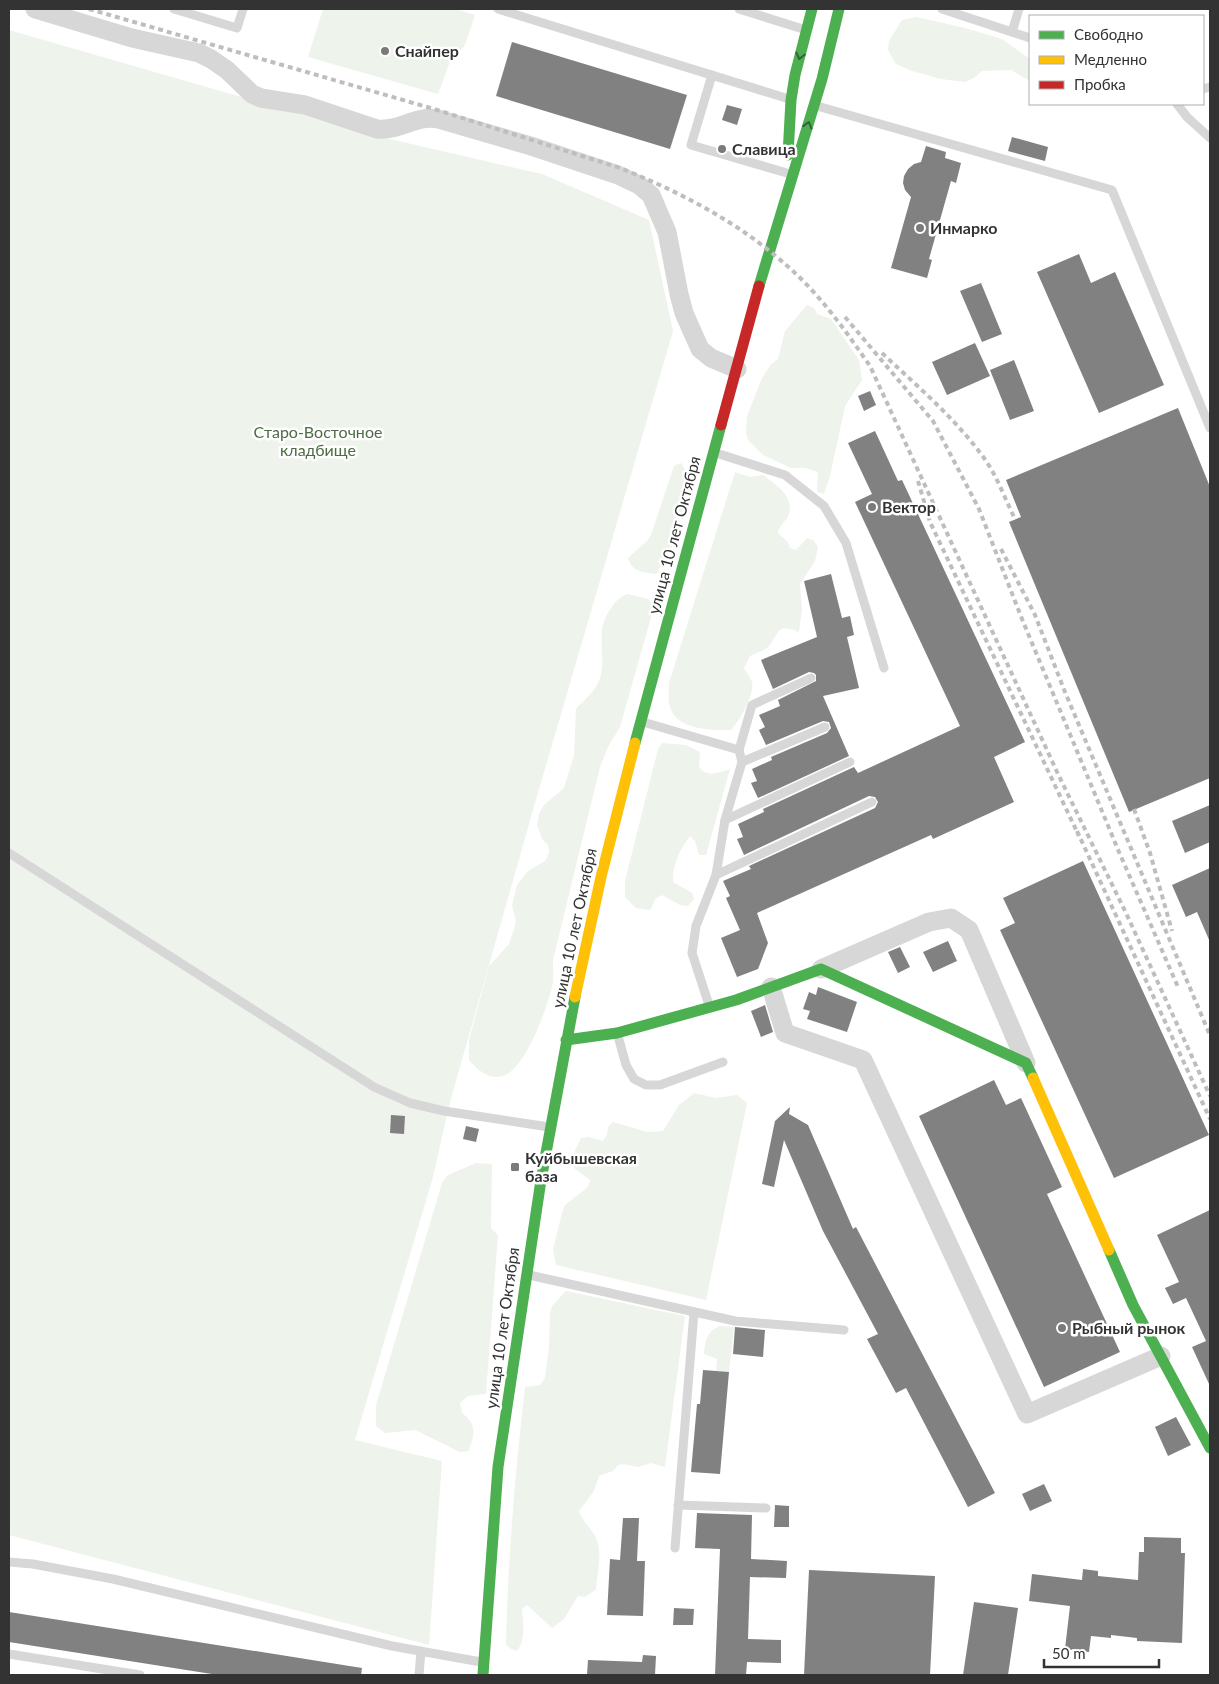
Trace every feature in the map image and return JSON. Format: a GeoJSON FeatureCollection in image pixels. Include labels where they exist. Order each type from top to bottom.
{"type":"FeatureCollection","features":[{"type":"Feature","properties":{"kind":"main road","name":"улица 10 лет Октября"},"geometry":{"type":"LineString","coordinates":[[783,205],[791,100],[812,9]]}},
{"type":"Feature","properties":{"kind":"main road","name":"улица 10 лет Октября"},"geometry":{"type":"LineString","coordinates":[[483,1675],[498,1467],[526,1275],[566,1040],[601,878],[640,721],[769,250],[814,105],[839,9]]}},
{"type":"Feature","properties":{"kind":"main road"},"geometry":{"type":"LineString","coordinates":[[566,1040],[617,1033],[710,1007],[821,969],[1026,1063],[1134,1305],[1210,1448]]}},
{"type":"Feature","properties":{"kind":"street"},"geometry":{"type":"LineString","coordinates":[[35,9],[132,38],[199,53],[227,70],[252,94],[261,98],[305,105],[377,129],[389,130],[427,118],[438,119],[531,146],[618,175],[639,185],[651,195],[659,210],[667,232],[684,313],[700,350],[711,358],[737,369]]}},
{"type":"Feature","properties":{"kind":"street"},"geometry":{"type":"LineString","coordinates":[[821,969],[928,922],[952,918],[969,930],[1026,1063]]}},
{"type":"Feature","properties":{"kind":"street"},"geometry":{"type":"LineString","coordinates":[[771,987],[786,1034],[863,1060],[1028,1414],[1161,1356]]}},
{"type":"Feature","properties":{"kind":"lane"},"geometry":{"type":"LineString","coordinates":[[174,9],[237,28],[243,9]]}},
{"type":"Feature","properties":{"kind":"lane"},"geometry":{"type":"LineString","coordinates":[[498,9],[791,100]]}},
{"type":"Feature","properties":{"kind":"lane"},"geometry":{"type":"LineString","coordinates":[[739,9],[806,30]]}},
{"type":"Feature","properties":{"kind":"lane"},"geometry":{"type":"LineString","coordinates":[[942,9],[957,11],[1029,38]]}},
{"type":"Feature","properties":{"kind":"lane"},"geometry":{"type":"LineString","coordinates":[[1012,32],[1019,9]]}},
{"type":"Feature","properties":{"kind":"lane"},"geometry":{"type":"LineString","coordinates":[[712,75],[691,145],[787,172]]}},
{"type":"Feature","properties":{"kind":"lane"},"geometry":{"type":"LineString","coordinates":[[814,105],[1112,190],[1210,428]]}},
{"type":"Feature","properties":{"kind":"lane"},"geometry":{"type":"LineString","coordinates":[[1178,105],[1187,117],[1210,138]]}},
{"type":"Feature","properties":{"kind":"lane"},"geometry":{"type":"LineString","coordinates":[[713,453],[785,475],[824,506],[846,544],[884,668]]}},
{"type":"Feature","properties":{"kind":"lane"},"geometry":{"type":"LineString","coordinates":[[710,1007],[692,953],[696,926],[716,875],[725,820],[742,762],[739,750],[752,705],[811,678]]}},
{"type":"Feature","properties":{"kind":"lane"},"geometry":{"type":"LineString","coordinates":[[640,721],[739,750]]}},
{"type":"Feature","properties":{"kind":"lane"},"geometry":{"type":"LineString","coordinates":[[742,762],[825,727]]}},
{"type":"Feature","properties":{"kind":"lane"},"geometry":{"type":"LineString","coordinates":[[725,820],[850,762]]}},
{"type":"Feature","properties":{"kind":"lane"},"geometry":{"type":"LineString","coordinates":[[716,875],[872,802]]}},
{"type":"Feature","properties":{"kind":"lane"},"geometry":{"type":"LineString","coordinates":[[9,853],[374,1087],[410,1103],[444,1111],[550,1127]]}},
{"type":"Feature","properties":{"kind":"lane"},"geometry":{"type":"LineString","coordinates":[[617,1033],[626,1065],[634,1079],[646,1085],[660,1085],[723,1062]]}},
{"type":"Feature","properties":{"kind":"lane"},"geometry":{"type":"LineString","coordinates":[[526,1275],[735,1321],[844,1330]]}},
{"type":"Feature","properties":{"kind":"lane"},"geometry":{"type":"LineString","coordinates":[[675,1548],[694,1312]]}},
{"type":"Feature","properties":{"kind":"lane"},"geometry":{"type":"LineString","coordinates":[[678,1505],[766,1508]]}},
{"type":"Feature","properties":{"kind":"lane"},"geometry":{"type":"LineString","coordinates":[[9,1563],[33,1564],[113,1579],[392,1646],[484,1662]]}},
{"type":"Feature","properties":{"kind":"lane"},"geometry":{"type":"LineString","coordinates":[[419,1675],[421,1651]]}},
{"type":"Feature","properties":{"kind":"lane"},"geometry":{"type":"LineString","coordinates":[[9,1654],[140,1675]]}},
{"type":"Feature","properties":{"kind":"green space","name":"Снайпер"},"geometry":{"type":"Polygon","coordinates":[[[323,9],[456,9],[475,15],[465,45],[449,64],[438,94],[308,57],[323,9]]]}},
{"type":"Feature","properties":{"kind":"green space"},"geometry":{"type":"Polygon","coordinates":[[[917,17],[1002,39],[1029,58],[1029,80],[1011,70],[982,71],[974,78],[965,82],[941,79],[912,71],[896,64],[888,50],[889,41],[902,20],[917,17]]]}},
{"type":"Feature","properties":{"kind":"green space","name":"Старо-Восточное кладбище"},"geometry":{"type":"Polygon","coordinates":[[[9,30],[377,136],[542,174],[649,220],[673,331],[535,803],[450,1102],[433,1177],[355,1440],[442,1461],[429,1645],[9,1535],[9,30]]]}},
{"type":"Feature","properties":{"kind":"green space"},"geometry":{"type":"Polygon","coordinates":[[[807,305],[814,308],[817,314],[831,319],[859,360],[862,380],[845,406],[830,476],[824,494],[817,492],[818,472],[805,468],[791,468],[763,455],[748,440],[746,433],[747,416],[762,378],[771,364],[778,359],[785,331],[807,305]]]}},
{"type":"Feature","properties":{"kind":"green space"},"geometry":{"type":"Polygon","coordinates":[[[681,463],[691,479],[671,549],[656,574],[639,571],[633,567],[628,558],[651,535],[674,466],[681,463]]]}},
{"type":"Feature","properties":{"kind":"green space"},"geometry":{"type":"Polygon","coordinates":[[[735,472],[750,477],[763,475],[774,483],[787,497],[790,509],[778,533],[788,542],[790,548],[796,550],[807,538],[813,540],[818,547],[815,561],[800,584],[802,610],[799,632],[786,628],[782,629],[768,647],[750,656],[744,668],[752,682],[751,694],[742,714],[731,730],[703,729],[685,724],[672,712],[669,703],[669,683],[735,472]]]}},
{"type":"Feature","properties":{"kind":"green space"},"geometry":{"type":"Polygon","coordinates":[[[627,594],[648,599],[654,607],[620,727],[608,747],[600,767],[553,960],[552,987],[534,1036],[520,1061],[513,1070],[505,1075],[500,1077],[489,1076],[480,1071],[469,1060],[469,1040],[489,966],[509,944],[516,921],[512,906],[517,885],[527,872],[546,860],[549,852],[548,845],[542,839],[537,825],[539,814],[544,805],[564,788],[574,755],[576,709],[590,695],[600,678],[604,620],[614,604],[627,594]]]}},
{"type":"Feature","properties":{"kind":"green space"},"geometry":{"type":"Polygon","coordinates":[[[662,743],[686,745],[700,752],[699,767],[706,773],[713,774],[730,769],[706,855],[699,855],[695,841],[690,836],[675,864],[673,882],[692,893],[694,899],[688,906],[680,905],[662,895],[656,898],[650,910],[636,908],[625,897],[625,881],[658,749],[662,743]]]}},
{"type":"Feature","properties":{"kind":"green space"},"geometry":{"type":"Polygon","coordinates":[[[694,1093],[716,1098],[737,1095],[747,1103],[706,1300],[556,1265],[553,1250],[565,1205],[588,1187],[590,1180],[574,1168],[574,1153],[581,1138],[589,1137],[603,1141],[607,1135],[608,1127],[613,1122],[647,1132],[663,1131],[679,1105],[694,1093]]]}},
{"type":"Feature","properties":{"kind":"green space"},"geometry":{"type":"Polygon","coordinates":[[[476,1163],[492,1164],[491,1228],[498,1235],[486,1394],[468,1396],[460,1403],[462,1413],[471,1422],[473,1430],[469,1451],[460,1452],[415,1430],[385,1433],[376,1426],[376,1405],[442,1183],[448,1175],[476,1163]]]}},
{"type":"Feature","properties":{"kind":"green space"},"geometry":{"type":"Polygon","coordinates":[[[566,1291],[685,1316],[665,1467],[651,1463],[638,1467],[624,1464],[618,1465],[613,1471],[599,1476],[594,1491],[579,1511],[594,1534],[598,1544],[599,1556],[596,1590],[585,1597],[578,1596],[564,1619],[552,1628],[527,1605],[522,1609],[523,1636],[517,1651],[506,1645],[507,1612],[512,1516],[525,1387],[540,1385],[545,1378],[549,1347],[550,1313],[552,1306],[566,1291]]]}},
{"type":"Feature","properties":{"kind":"green space"},"geometry":{"type":"Polygon","coordinates":[[[720,1326],[734,1327],[729,1372],[716,1371],[717,1359],[704,1354],[709,1334],[720,1326]]]}},
{"type":"Feature","properties":{"kind":"building"},"geometry":{"type":"Polygon","coordinates":[[[512,42],[687,95],[670,149],[496,96],[512,42]]]}},
{"type":"Feature","properties":{"kind":"building"},"geometry":{"type":"Polygon","coordinates":[[[727,105],[742,109],[737,125],[722,120],[727,105]]]}},
{"type":"Feature","properties":{"kind":"building"},"geometry":{"type":"Polygon","coordinates":[[[1012,137],[1048,147],[1045,161],[1008,151],[1012,137]]]}},
{"type":"Feature","properties":{"kind":"building","name":"Инмарко"},"geometry":{"type":"Polygon","coordinates":[[[926,146],[946,152],[945,158],[961,163],[956,183],[951,181],[929,259],[932,260],[927,278],[891,268],[911,197],[905,190],[904,176],[914,164],[921,162],[926,146]]]}},
{"type":"Feature","properties":{"kind":"building"},"geometry":{"type":"Polygon","coordinates":[[[1079,254],[1091,283],[1115,272],[1164,385],[1099,413],[1037,272],[1079,254]]]}},
{"type":"Feature","properties":{"kind":"building"},"geometry":{"type":"Polygon","coordinates":[[[981,283],[1002,334],[982,342],[960,291],[981,283]]]}},
{"type":"Feature","properties":{"kind":"building"},"geometry":{"type":"Polygon","coordinates":[[[975,343],[990,376],[947,395],[932,362],[975,343]]]}},
{"type":"Feature","properties":{"kind":"building"},"geometry":{"type":"Polygon","coordinates":[[[1014,360],[1034,411],[1010,420],[990,370],[1014,360]]]}},
{"type":"Feature","properties":{"kind":"building"},"geometry":{"type":"Polygon","coordinates":[[[870,391],[876,405],[864,411],[858,396],[870,391]]]}},
{"type":"Feature","properties":{"kind":"building"},"geometry":{"type":"Polygon","coordinates":[[[1178,408],[1210,487],[1210,778],[1129,812],[1009,522],[1021,517],[1006,480],[1178,408]]]}},
{"type":"Feature","properties":{"kind":"building"},"geometry":{"type":"Polygon","coordinates":[[[875,431],[898,481],[902,480],[1025,742],[994,757],[1014,802],[933,839],[931,835],[757,913],[768,943],[758,969],[737,977],[721,938],[740,930],[726,898],[730,896],[723,881],[751,869],[749,866],[875,808],[878,802],[875,797],[869,796],[744,855],[737,839],[743,837],[738,824],[764,812],[763,809],[854,767],[858,773],[960,726],[855,502],[872,494],[848,443],[875,431]]]}},
{"type":"Feature","properties":{"kind":"building"},"geometry":{"type":"Polygon","coordinates":[[[831,574],[842,618],[850,616],[854,635],[847,637],[859,688],[823,696],[849,756],[758,798],[751,783],[757,781],[752,769],[772,760],[771,757],[827,733],[831,728],[829,722],[823,721],[766,745],[759,730],[765,727],[759,715],[780,706],[778,700],[816,681],[816,675],[809,672],[773,689],[761,660],[817,637],[804,581],[831,574]]]}},
{"type":"Feature","properties":{"kind":"building"},"geometry":{"type":"Polygon","coordinates":[[[1210,805],[1210,842],[1185,853],[1172,821],[1210,805]]]}},
{"type":"Feature","properties":{"kind":"building"},"geometry":{"type":"Polygon","coordinates":[[[1083,861],[1209,1135],[1114,1178],[1000,930],[1015,923],[1003,898],[1083,861]]]}},
{"type":"Feature","properties":{"kind":"building"},"geometry":{"type":"Polygon","coordinates":[[[1210,868],[1210,942],[1197,912],[1186,917],[1172,885],[1210,868]]]}},
{"type":"Feature","properties":{"kind":"building"},"geometry":{"type":"Polygon","coordinates":[[[948,941],[957,961],[933,972],[923,952],[948,941]]]}},
{"type":"Feature","properties":{"kind":"building"},"geometry":{"type":"Polygon","coordinates":[[[900,947],[910,967],[898,973],[888,952],[900,947]]]}},
{"type":"Feature","properties":{"kind":"building"},"geometry":{"type":"Polygon","coordinates":[[[818,987],[857,1002],[847,1032],[807,1019],[810,1011],[803,1009],[809,992],[816,995],[818,987]]]}},
{"type":"Feature","properties":{"kind":"building"},"geometry":{"type":"Polygon","coordinates":[[[765,1005],[773,1032],[761,1037],[751,1011],[765,1005]]]}},
{"type":"Feature","properties":{"kind":"building"},"geometry":{"type":"Polygon","coordinates":[[[994,1080],[1006,1105],[1021,1098],[1062,1187],[1047,1194],[1120,1352],[1044,1387],[919,1116],[994,1080]]]}},
{"type":"Feature","properties":{"kind":"building"},"geometry":{"type":"Polygon","coordinates":[[[790,1107],[789,1114],[808,1125],[853,1229],[856,1227],[995,1493],[968,1507],[906,1388],[896,1393],[867,1339],[878,1334],[823,1231],[784,1140],[774,1187],[762,1184],[775,1121],[790,1107]]]}},
{"type":"Feature","properties":{"kind":"building"},"geometry":{"type":"Polygon","coordinates":[[[391,1115],[405,1116],[404,1134],[390,1133],[391,1115]]]}},
{"type":"Feature","properties":{"kind":"building"},"geometry":{"type":"Polygon","coordinates":[[[466,1126],[479,1129],[476,1142],[463,1139],[466,1126]]]}},
{"type":"Feature","properties":{"kind":"building"},"geometry":{"type":"Polygon","coordinates":[[[1210,1210],[1210,1386],[1192,1347],[1206,1341],[1186,1298],[1173,1304],[1165,1288],[1179,1282],[1157,1235],[1210,1210]]]}},
{"type":"Feature","properties":{"kind":"building"},"geometry":{"type":"Polygon","coordinates":[[[735,1327],[765,1330],[763,1357],[733,1354],[735,1327]]]}},
{"type":"Feature","properties":{"kind":"building"},"geometry":{"type":"Polygon","coordinates":[[[703,1370],[729,1372],[720,1474],[691,1472],[697,1404],[700,1404],[703,1370]]]}},
{"type":"Feature","properties":{"kind":"building"},"geometry":{"type":"Polygon","coordinates":[[[1176,1417],[1191,1445],[1168,1456],[1155,1427],[1176,1417]]]}},
{"type":"Feature","properties":{"kind":"building"},"geometry":{"type":"Polygon","coordinates":[[[1044,1484],[1052,1501],[1030,1511],[1022,1494],[1044,1484]]]}},
{"type":"Feature","properties":{"kind":"building"},"geometry":{"type":"Polygon","coordinates":[[[775,1505],[789,1506],[789,1527],[774,1527],[775,1505]]]}},
{"type":"Feature","properties":{"kind":"building"},"geometry":{"type":"Polygon","coordinates":[[[697,1513],[752,1515],[751,1559],[787,1561],[786,1578],[750,1577],[748,1639],[781,1640],[781,1663],[747,1662],[746,1675],[715,1675],[720,1549],[695,1548],[697,1513]]]}},
{"type":"Feature","properties":{"kind":"building"},"geometry":{"type":"Polygon","coordinates":[[[623,1518],[639,1518],[637,1561],[645,1561],[643,1616],[607,1615],[610,1559],[620,1560],[623,1518]]]}},
{"type":"Feature","properties":{"kind":"building"},"geometry":{"type":"Polygon","coordinates":[[[1144,1537],[1181,1538],[1181,1553],[1185,1553],[1182,1643],[1137,1641],[1137,1638],[1111,1635],[1111,1638],[1091,1636],[1089,1652],[1065,1649],[1070,1606],[1029,1601],[1032,1574],[1082,1580],[1083,1569],[1098,1571],[1098,1576],[1138,1580],[1139,1552],[1144,1552],[1144,1537]]]}},
{"type":"Feature","properties":{"kind":"building"},"geometry":{"type":"Polygon","coordinates":[[[809,1570],[935,1576],[930,1675],[804,1675],[809,1570]]]}},
{"type":"Feature","properties":{"kind":"building"},"geometry":{"type":"Polygon","coordinates":[[[974,1602],[1018,1608],[1008,1675],[963,1675],[974,1602]]]}},
{"type":"Feature","properties":{"kind":"building"},"geometry":{"type":"Polygon","coordinates":[[[674,1608],[694,1609],[693,1625],[673,1625],[674,1608]]]}},
{"type":"Feature","properties":{"kind":"building"},"geometry":{"type":"Polygon","coordinates":[[[9,1612],[362,1668],[361,1675],[218,1675],[9,1642],[9,1612]]]}},
{"type":"Feature","properties":{"kind":"building"},"geometry":{"type":"Polygon","coordinates":[[[643,1655],[656,1656],[655,1675],[587,1675],[588,1660],[642,1662],[643,1655]]]}},
{"type":"Feature","properties":{"kind":"railway"},"geometry":{"type":"LineString","coordinates":[[89,9],[434,109],[620,168],[685,197],[727,221],[767,249],[797,275],[831,312],[870,366],[1058,774],[1126,913],[1210,1096]]}},
{"type":"Feature","properties":{"kind":"railway"},"geometry":{"type":"LineString","coordinates":[[845,317],[933,421],[979,509],[1022,619],[1119,852],[1178,987]]}},
{"type":"Feature","properties":{"kind":"railway"},"geometry":{"type":"LineString","coordinates":[[882,353],[935,403],[973,443],[993,472],[1015,519]]}},
{"type":"Feature","properties":{"kind":"railway"},"geometry":{"type":"LineString","coordinates":[[918,481],[930,522],[1079,836]]}},
{"type":"Feature","properties":{"kind":"railway"},"geometry":{"type":"LineString","coordinates":[[1001,549],[1035,615],[1065,692],[1209,1033]]}},
{"type":"Feature","properties":{"kind":"railway"},"geometry":{"type":"LineString","coordinates":[[1134,809],[1150,853],[1172,931]]}},
{"type":"Feature","properties":{"kind":"railway"},"geometry":{"type":"LineString","coordinates":[[1077,831],[1210,1119]]}},
{"type":"Feature","properties":{"kind":"traffic: fast"},"geometry":{"type":"LineString","coordinates":[[788,155],[791,100],[795,75],[812,9]]}},
{"type":"Feature","properties":{"kind":"traffic: fast"},"geometry":{"type":"LineString","coordinates":[[759,286],[822,79],[839,9]]}},
{"type":"Feature","properties":{"kind":"traffic: fast"},"geometry":{"type":"LineString","coordinates":[[635,743],[721,425]]}},
{"type":"Feature","properties":{"kind":"traffic: fast"},"geometry":{"type":"LineString","coordinates":[[566,1040],[617,1033],[736,1000],[821,969],[1026,1063],[1033,1078]]}},
{"type":"Feature","properties":{"kind":"traffic: fast"},"geometry":{"type":"LineString","coordinates":[[483,1675],[498,1467],[541,1180],[575,997]]}},
{"type":"Feature","properties":{"kind":"traffic: fast"},"geometry":{"type":"LineString","coordinates":[[1109,1250],[1133,1305],[1210,1448]]}},
{"type":"Feature","properties":{"kind":"traffic: slow"},"geometry":{"type":"LineString","coordinates":[[575,997],[601,877],[635,743]]}},
{"type":"Feature","properties":{"kind":"traffic: slow"},"geometry":{"type":"LineString","coordinates":[[1033,1078],[1109,1250]]}},
{"type":"Feature","properties":{"kind":"traffic: jam"},"geometry":{"type":"LineString","coordinates":[[721,425],[759,286]]}},
{"type":"Feature","properties":{"kind":"place","name":"Снайпер"},"geometry":{"type":"Point","coordinates":[385,51]}},
{"type":"Feature","properties":{"kind":"place","name":"Славица"},"geometry":{"type":"Point","coordinates":[722,149]}},
{"type":"Feature","properties":{"kind":"place","name":"Инмарко"},"geometry":{"type":"Point","coordinates":[920,228]}},
{"type":"Feature","properties":{"kind":"place","name":"Вектор"},"geometry":{"type":"Point","coordinates":[872,507]}},
{"type":"Feature","properties":{"kind":"place","name":"Куйбышевская база"},"geometry":{"type":"Point","coordinates":[515,1167]}},
{"type":"Feature","properties":{"kind":"place","name":"Рыбный рынок"},"geometry":{"type":"Point","coordinates":[1062,1328]}}]}
